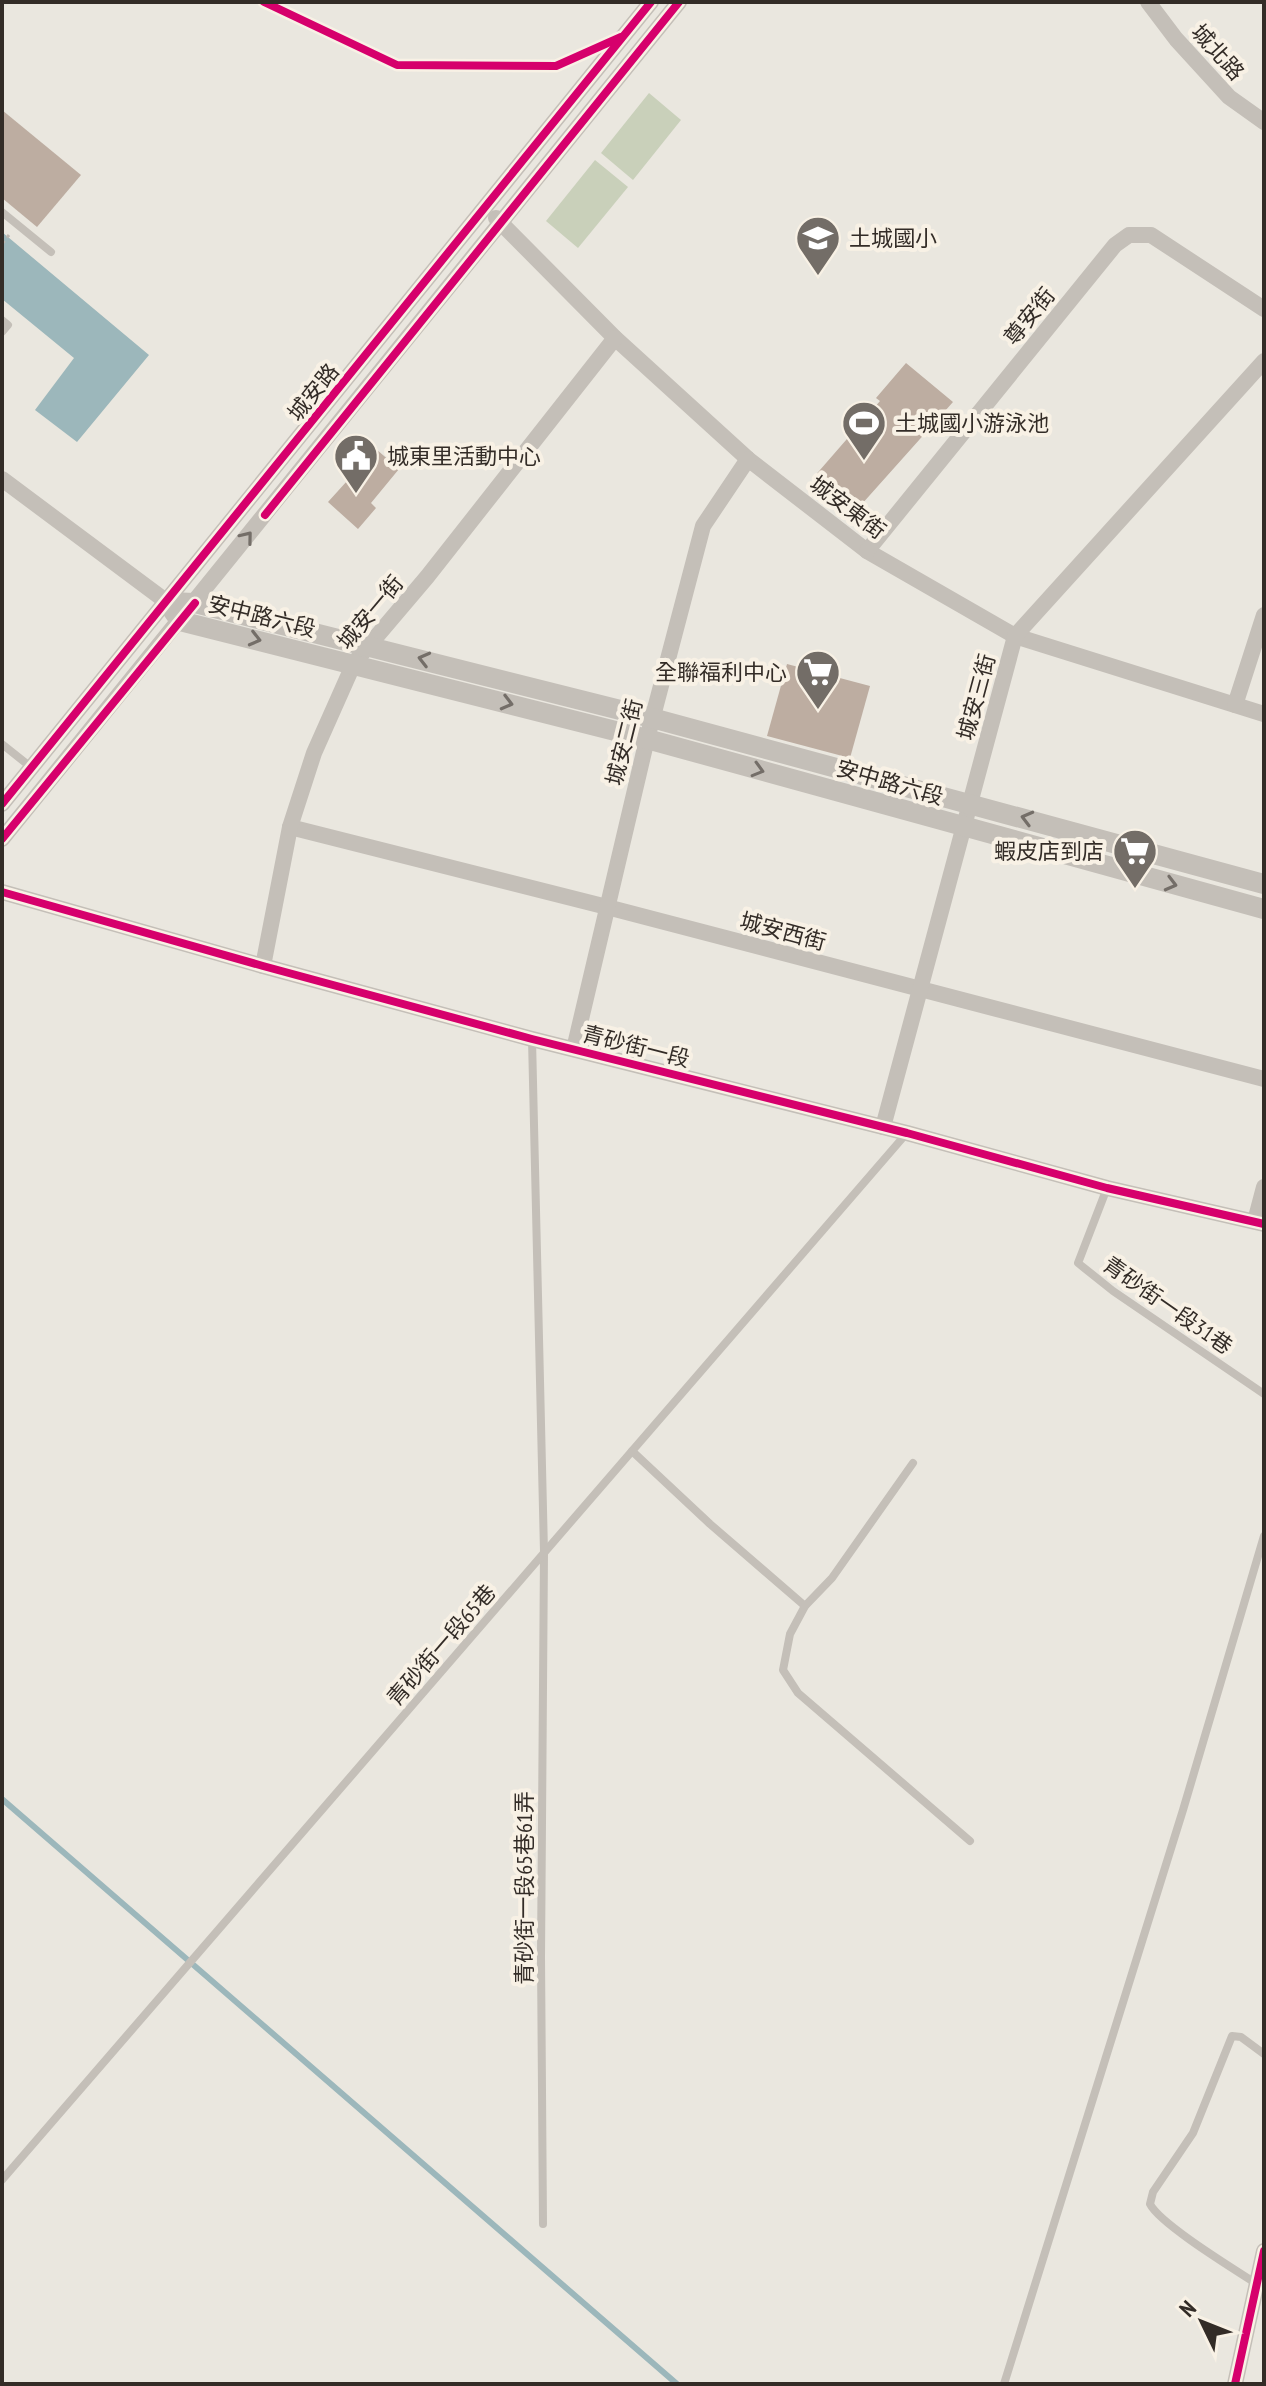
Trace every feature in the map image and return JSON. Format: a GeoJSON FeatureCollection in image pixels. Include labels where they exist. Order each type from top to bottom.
{"type":"FeatureCollection","features":[{"type":"Feature","properties":{"kind":"street","name":"城安路"},"geometry":{"type":"LineString","coordinates":[[2,804],[651,2]]}},
{"type":"Feature","properties":{"kind":"street","name":"城安路"},"geometry":{"type":"LineString","coordinates":[[2,839],[679,2]]}},
{"type":"Feature","properties":{"kind":"street","name":"城北路"},"geometry":{"type":"LineString","coordinates":[[1148,2],[1176,39],[1229,97],[1264,122]]}},
{"type":"Feature","properties":{"kind":"street","name":"城安東街"},"geometry":{"type":"LineString","coordinates":[[486,208],[615,338],[748,459],[867,551],[1015,636],[1264,714]]}},
{"type":"Feature","properties":{"kind":"street","name":"尊安街"},"geometry":{"type":"LineString","coordinates":[[867,551],[1115,245],[1129,235],[1151,235],[1264,309]]}},
{"type":"Feature","properties":{"kind":"street","name":"城安一街"},"geometry":{"type":"LineString","coordinates":[[263,966],[290,827],[314,753],[354,663],[427,577],[615,338]]}},
{"type":"Feature","properties":{"kind":"street","name":"城安三街"},"geometry":{"type":"LineString","coordinates":[[883,1127],[1015,636],[1264,361]]}},
{"type":"Feature","properties":{"kind":"street","name":"城安二街"},"geometry":{"type":"LineString","coordinates":[[574,1049],[652,718],[703,526],[748,459]]}},
{"type":"Feature","properties":{"kind":"street"},"geometry":{"type":"LineString","coordinates":[[2,479],[167,602]]}},
{"type":"Feature","properties":{"kind":"street","name":"安中路六段"},"geometry":{"type":"LineString","coordinates":[[167,602],[195,603],[369,645],[652,718],[1264,884]]}},
{"type":"Feature","properties":{"kind":"street","name":"安中路六段"},"geometry":{"type":"LineString","coordinates":[[167,602],[180,621],[647,739],[1264,909]]}},
{"type":"Feature","properties":{"kind":"street"},"geometry":{"type":"LineString","coordinates":[[1235,705],[1264,615]]}},
{"type":"Feature","properties":{"kind":"street","name":"城安西街"},"geometry":{"type":"LineString","coordinates":[[290,827],[1264,1079]]}},
{"type":"Feature","properties":{"kind":"street","name":"青砂街一段"},"geometry":{"type":"LineString","coordinates":[[2,892],[532,1039],[907,1133],[1107,1188],[1259,1222]]}},
{"type":"Feature","properties":{"kind":"street"},"geometry":{"type":"LineString","coordinates":[[1259,1222],[1264,1187]]}},
{"type":"Feature","properties":{"kind":"street"},"geometry":{"type":"LineString","coordinates":[[1235,2384],[1264,2251]]}},
{"type":"Feature","properties":{"kind":"lane"},"geometry":{"type":"LineString","coordinates":[[2,212],[51,252]]}},
{"type":"Feature","properties":{"kind":"lane"},"geometry":{"type":"LineString","coordinates":[[2,320],[8,325],[2,332]]}},
{"type":"Feature","properties":{"kind":"lane"},"geometry":{"type":"LineString","coordinates":[[2,744],[32,768]]}},
{"type":"Feature","properties":{"kind":"lane","name":"青砂街一段65巷61弄"},"geometry":{"type":"LineString","coordinates":[[532,1039],[544,1552],[543,2224]]}},
{"type":"Feature","properties":{"kind":"lane","name":"青砂街一段65巷"},"geometry":{"type":"LineString","coordinates":[[2,2180],[907,1133]]}},
{"type":"Feature","properties":{"kind":"lane","name":"青砂街一段31巷"},"geometry":{"type":"LineString","coordinates":[[1107,1188],[1078,1263],[1113,1291],[1264,1394]]}},
{"type":"Feature","properties":{"kind":"lane"},"geometry":{"type":"LineString","coordinates":[[632,1451],[805,1606]]}},
{"type":"Feature","properties":{"kind":"lane"},"geometry":{"type":"LineString","coordinates":[[913,1463],[832,1578],[805,1606],[790,1634],[783,1670],[798,1693],[970,1841]]}},
{"type":"Feature","properties":{"kind":"lane"},"geometry":{"type":"LineString","coordinates":[[1004,2384],[1183,1810],[1264,1536]]}},
{"type":"Feature","properties":{"kind":"lane"},"geometry":{"type":"LineString","coordinates":[[1260,2275],[1169,2223],[1154,2212],[1150,2204],[1153,2192],[1193,2133],[1232,2036],[1241,2037],[1264,2054]]}},
{"type":"Feature","properties":{"kind":"green space"},"geometry":{"type":"Polygon","coordinates":[[[649,93],[681,120],[633,180],[601,153],[649,93]]]}},
{"type":"Feature","properties":{"kind":"green space"},"geometry":{"type":"Polygon","coordinates":[[[595,160],[628,187],[578,248],[546,221],[595,160]]]}},
{"type":"Feature","properties":{"kind":"water"},"geometry":{"type":"Polygon","coordinates":[[[2,232],[149,355],[77,442],[35,410],[74,358],[2,299],[2,232]]]}},
{"type":"Feature","properties":{"kind":"building"},"geometry":{"type":"Polygon","coordinates":[[[2,110],[81,175],[37,227],[2,198],[2,110]]]}},
{"type":"Feature","properties":{"kind":"building"},"geometry":{"type":"Polygon","coordinates":[[[906,363],[953,402],[853,514],[813,478],[880,401],[876,398],[906,363]]]}},
{"type":"Feature","properties":{"kind":"building","name":"城東里活動中心"},"geometry":{"type":"Polygon","coordinates":[[[376,449],[399,469],[371,503],[376,508],[358,529],[328,502],[376,449]]]}},
{"type":"Feature","properties":{"kind":"building","name":"全聯福利中心"},"geometry":{"type":"Polygon","coordinates":[[[787,664],[870,686],[850,758],[767,736],[787,664]]]}},
{"type":"Feature","properties":{"kind":"waterway"},"geometry":{"type":"LineString","coordinates":[[2,1799],[677,2384]]}},
{"type":"Feature","properties":{"kind":"cycle path"},"geometry":{"type":"LineString","coordinates":[[264,2],[397,65],[556,66],[621,37]]}},
{"type":"Feature","properties":{"kind":"cycle path"},"geometry":{"type":"LineString","coordinates":[[2,804],[651,2]]}},
{"type":"Feature","properties":{"kind":"cycle path"},"geometry":{"type":"LineString","coordinates":[[265,515],[679,2]]}},
{"type":"Feature","properties":{"kind":"cycle path"},"geometry":{"type":"LineString","coordinates":[[2,839],[195,603]]}},
{"type":"Feature","properties":{"kind":"cycle path"},"geometry":{"type":"LineString","coordinates":[[2,892],[532,1039],[907,1133],[1107,1188],[1264,1224]]}},
{"type":"Feature","properties":{"kind":"cycle path"},"geometry":{"type":"LineString","coordinates":[[1235,2384],[1264,2251]]}},
{"type":"Feature","properties":{"kind":"place","name":"土城國小"},"geometry":{"type":"Point","coordinates":[818,277]}},
{"type":"Feature","properties":{"kind":"place","name":"土城國小游泳池"},"geometry":{"type":"Point","coordinates":[864,462]}},
{"type":"Feature","properties":{"kind":"place","name":"城東里活動中心"},"geometry":{"type":"Point","coordinates":[356,495]}},
{"type":"Feature","properties":{"kind":"place","name":"全聯福利中心"},"geometry":{"type":"Point","coordinates":[818,711]}},
{"type":"Feature","properties":{"kind":"place","name":"蝦皮店到店"},"geometry":{"type":"Point","coordinates":[1135,890]}}]}
